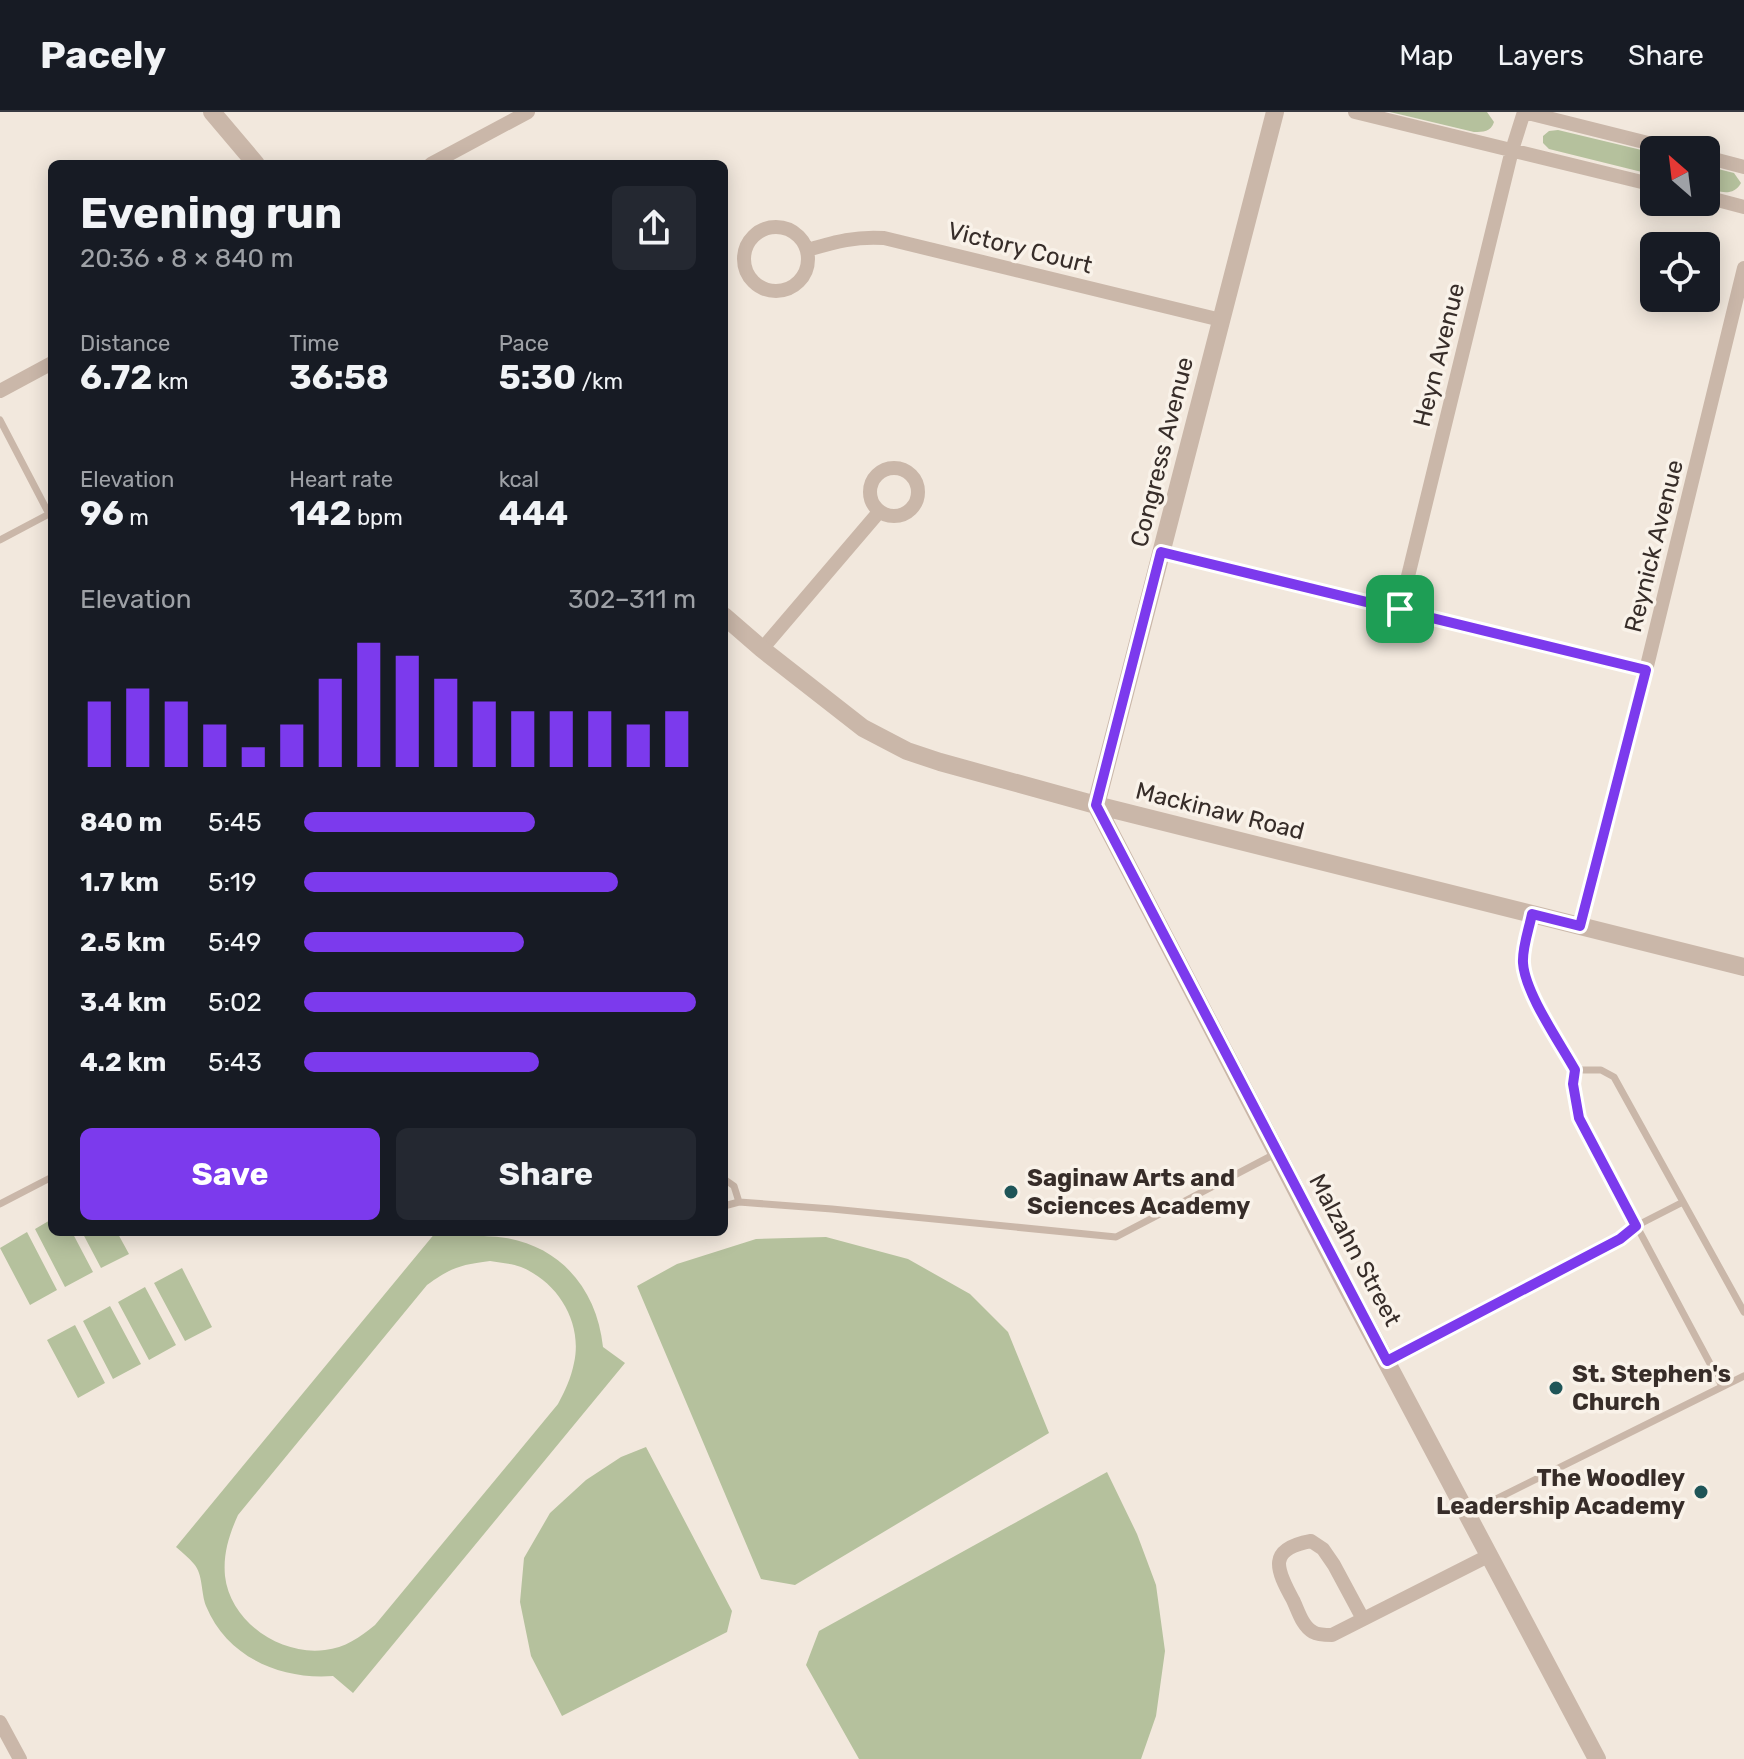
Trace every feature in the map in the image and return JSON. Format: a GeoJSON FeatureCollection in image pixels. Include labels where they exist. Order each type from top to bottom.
{"type":"FeatureCollection","features":[{"type":"Feature","properties":{"kind":"street"},"geometry":{"type":"LineString","coordinates":[[212,112],[253,160]]}},
{"type":"Feature","properties":{"kind":"street"},"geometry":{"type":"LineString","coordinates":[[438,160],[528,112]]}},
{"type":"Feature","properties":{"kind":"street","name":"Congress Avenue"},"geometry":{"type":"LineString","coordinates":[[1096,805],[1275,112]]}},
{"type":"Feature","properties":{"kind":"street"},"geometry":{"type":"LineString","coordinates":[[1355,112],[1640,182]]}},
{"type":"Feature","properties":{"kind":"street"},"geometry":{"type":"LineString","coordinates":[[1524,112],[1640,141]]}},
{"type":"Feature","properties":{"kind":"street","name":"Heyn Avenue"},"geometry":{"type":"LineString","coordinates":[[1400,609],[1512,150],[1524,112]]}},
{"type":"Feature","properties":{"kind":"street"},"geometry":{"type":"LineString","coordinates":[[1720,161],[1744,167]]}},
{"type":"Feature","properties":{"kind":"street"},"geometry":{"type":"LineString","coordinates":[[1720,201],[1744,207]]}},
{"type":"Feature","properties":{"kind":"street"},"geometry":{"type":"LineString","coordinates":[[767,228],[787,228],[803,240],[807,250],[809,261],[806,271],[792,287],[781,291],[760,287],[746,270],[744,260],[750,240],[767,228]]}},
{"type":"Feature","properties":{"kind":"street","name":"Victory Court"},"geometry":{"type":"LineString","coordinates":[[807,250],[843,239],[884,238],[1221,320]]}},
{"type":"Feature","properties":{"kind":"street","name":"Reynick Avenue"},"geometry":{"type":"LineString","coordinates":[[1580,926],[1744,268]]}},
{"type":"Feature","properties":{"kind":"street"},"geometry":{"type":"LineString","coordinates":[[0,391],[48,365]]}},
{"type":"Feature","properties":{"kind":"street"},"geometry":{"type":"LineString","coordinates":[[762,649],[879,512]]}},
{"type":"Feature","properties":{"kind":"street"},"geometry":{"type":"LineString","coordinates":[[1161,552],[1646,670]]}},
{"type":"Feature","properties":{"kind":"street","name":"Mackinaw Road"},"geometry":{"type":"LineString","coordinates":[[728,619],[863,728],[907,751],[1096,805],[1744,967]]}},
{"type":"Feature","properties":{"kind":"street","name":"Malzahn Street"},"geometry":{"type":"LineString","coordinates":[[1096,805],[1597,1759]]}},
{"type":"Feature","properties":{"kind":"street"},"geometry":{"type":"LineString","coordinates":[[1363,1619],[1323,1549],[1311,1541],[1285,1549],[1280,1558],[1281,1579],[1305,1625],[1314,1633],[1332,1635],[1490,1555]]}},
{"type":"Feature","properties":{"kind":"street"},"geometry":{"type":"LineString","coordinates":[[0,1722],[20,1759]]}},
{"type":"Feature","properties":{"kind":"lane"},"geometry":{"type":"LineString","coordinates":[[0,420],[48,512]]}},
{"type":"Feature","properties":{"kind":"lane"},"geometry":{"type":"LineString","coordinates":[[0,540],[48,515]]}},
{"type":"Feature","properties":{"kind":"lane"},"geometry":{"type":"LineString","coordinates":[[1532,914],[1523,957],[1527,982],[1575,1070],[1573,1084],[1579,1118],[1722,1386]]}},
{"type":"Feature","properties":{"kind":"lane"},"geometry":{"type":"LineString","coordinates":[[1575,1070],[1601,1070],[1614,1077],[1744,1312]]}},
{"type":"Feature","properties":{"kind":"lane"},"geometry":{"type":"LineString","coordinates":[[728,1205],[739,1202],[832,1209],[1116,1237],[1277,1152]]}},
{"type":"Feature","properties":{"kind":"lane"},"geometry":{"type":"LineString","coordinates":[[0,1204],[48,1179]]}},
{"type":"Feature","properties":{"kind":"lane"},"geometry":{"type":"LineString","coordinates":[[728,1182],[734,1186],[739,1202]]}},
{"type":"Feature","properties":{"kind":"lane"},"geometry":{"type":"LineString","coordinates":[[1387,1361],[1620,1239],[1636,1226],[1683,1202]]}},
{"type":"Feature","properties":{"kind":"lane"},"geometry":{"type":"LineString","coordinates":[[1468,1513],[1744,1376]]}},
{"type":"Feature","properties":{"kind":"green space"},"geometry":{"type":"Polygon","coordinates":[[[1390,112],[1487,112],[1494,122],[1489,130],[1474,132],[1390,112]]]}},
{"type":"Feature","properties":{"kind":"green space"},"geometry":{"type":"Polygon","coordinates":[[[1558,130],[1640,150],[1640,172],[1549,149],[1543,143],[1543,136],[1549,131],[1558,130]]]}},
{"type":"Feature","properties":{"kind":"green space"},"geometry":{"type":"Polygon","coordinates":[[[1720,170],[1734,173],[1741,183],[1730,192],[1721,192],[1720,170]]]}},
{"type":"Feature","properties":{"kind":"green space"},"geometry":{"type":"Polygon","coordinates":[[[48,1221],[48,1236],[74,1236],[93,1272],[65,1287],[35,1229],[48,1221]]]}},
{"type":"Feature","properties":{"kind":"green space"},"geometry":{"type":"Polygon","coordinates":[[[27,1232],[57,1290],[30,1305],[0,1248],[27,1232]]]}},
{"type":"Feature","properties":{"kind":"green space"},"geometry":{"type":"Polygon","coordinates":[[[84,1236],[119,1236],[129,1254],[101,1268],[84,1236]]]}},
{"type":"Feature","properties":{"kind":"green space"},"geometry":{"type":"Polygon","coordinates":[[[433,1236],[481,1236],[526,1243],[544,1251],[574,1275],[593,1308],[603,1347],[625,1363],[353,1693],[333,1676],[294,1674],[258,1662],[241,1652],[215,1624],[206,1606],[197,1568],[176,1547],[433,1236]],[[480,1262],[443,1274],[427,1285],[238,1515],[227,1545],[225,1576],[237,1608],[260,1632],[292,1647],[325,1650],[358,1638],[375,1625],[558,1404],[574,1363],[575,1333],[571,1319],[556,1293],[546,1283],[517,1266],[480,1262]]]}},
{"type":"Feature","properties":{"kind":"green space"},"geometry":{"type":"Polygon","coordinates":[[[826,1237],[908,1259],[970,1294],[1008,1332],[1049,1433],[795,1585],[761,1579],[637,1286],[677,1264],[756,1239],[826,1237]]]}},
{"type":"Feature","properties":{"kind":"green space"},"geometry":{"type":"Polygon","coordinates":[[[182,1268],[212,1327],[185,1341],[154,1283],[182,1268]]]}},
{"type":"Feature","properties":{"kind":"green space"},"geometry":{"type":"Polygon","coordinates":[[[145,1287],[176,1345],[149,1360],[118,1302],[145,1287]]]}},
{"type":"Feature","properties":{"kind":"green space"},"geometry":{"type":"Polygon","coordinates":[[[110,1306],[141,1364],[113,1379],[83,1321],[110,1306]]]}},
{"type":"Feature","properties":{"kind":"green space"},"geometry":{"type":"Polygon","coordinates":[[[75,1325],[105,1383],[78,1398],[47,1340],[75,1325]]]}},
{"type":"Feature","properties":{"kind":"green space"},"geometry":{"type":"Polygon","coordinates":[[[646,1447],[732,1611],[727,1632],[562,1716],[531,1656],[520,1602],[524,1558],[550,1513],[586,1480],[621,1457],[646,1447]]]}},
{"type":"Feature","properties":{"kind":"green space"},"geometry":{"type":"Polygon","coordinates":[[[1107,1472],[1137,1534],[1156,1585],[1165,1651],[1156,1716],[1141,1759],[859,1759],[806,1665],[819,1631],[1107,1472]]]}},
{"type":"Feature","properties":{"kind":"place","name":"Saginaw Arts and Sciences Academy"},"geometry":{"type":"Point","coordinates":[1011,1192]}},
{"type":"Feature","properties":{"kind":"place","name":"St. Stephen's Church"},"geometry":{"type":"Point","coordinates":[1556,1388]}},
{"type":"Feature","properties":{"kind":"place","name":"The Woodley Leadership Academy"},"geometry":{"type":"Point","coordinates":[1701,1492]}},
{"type":"Feature","properties":{"kind":"route"},"geometry":{"type":"LineString","coordinates":[[1161,552],[1400,609],[1646,670],[1580,926],[1532,914],[1523,957],[1527,982],[1534,998],[1575,1070],[1573,1084],[1579,1118],[1636,1226],[1620,1239],[1387,1361],[1096,805],[1161,552]]}}]}
